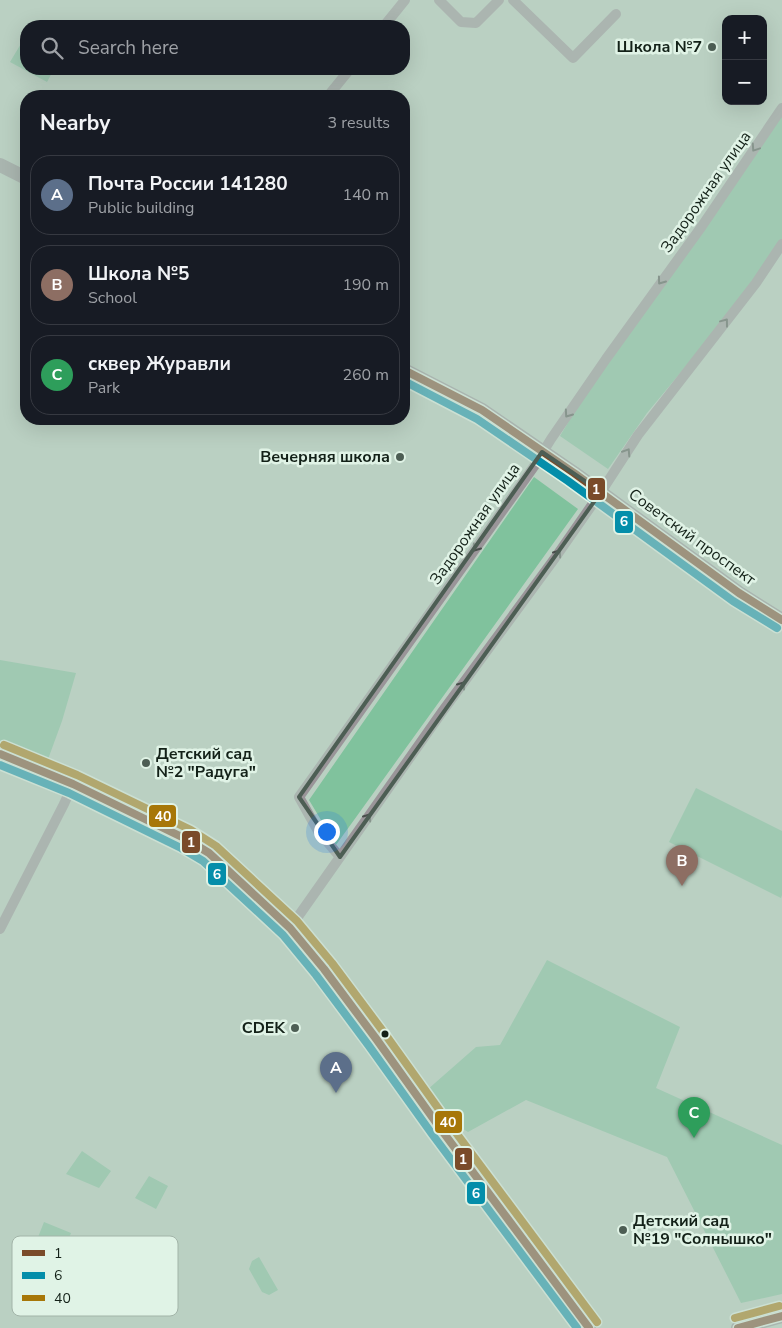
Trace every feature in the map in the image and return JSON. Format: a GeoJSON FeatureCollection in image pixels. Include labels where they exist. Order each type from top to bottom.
{"type":"FeatureCollection","features":[{"type":"Feature","properties":{"kind":"street"},"geometry":{"type":"LineString","coordinates":[[389,20],[405,0]]}},
{"type":"Feature","properties":{"kind":"street"},"geometry":{"type":"LineString","coordinates":[[439,0],[461,22],[476,23],[499,0]]}},
{"type":"Feature","properties":{"kind":"street"},"geometry":{"type":"LineString","coordinates":[[513,0],[574,58],[616,14]]}},
{"type":"Feature","properties":{"kind":"street"},"geometry":{"type":"LineString","coordinates":[[333,90],[345,75]]}},
{"type":"Feature","properties":{"kind":"street","name":"Задорожная улица"},"geometry":{"type":"LineString","coordinates":[[340,857],[318,831],[299,797],[496,520],[606,358],[702,226],[782,108]]}},
{"type":"Feature","properties":{"kind":"street"},"geometry":{"type":"LineString","coordinates":[[0,165],[20,175]]}},
{"type":"Feature","properties":{"kind":"street"},"geometry":{"type":"LineString","coordinates":[[290,928],[601,492],[638,436],[756,283],[782,244]]}},
{"type":"Feature","properties":{"kind":"street","name":"Советский проспект"},"geometry":{"type":"LineString","coordinates":[[410,373],[482,410],[601,492],[739,593],[782,620]]}},
{"type":"Feature","properties":{"kind":"street"},"geometry":{"type":"LineString","coordinates":[[0,754],[73,784],[170,831],[209,853],[290,928],[354,1008],[440,1128],[589,1328]]}},
{"type":"Feature","properties":{"kind":"street"},"geometry":{"type":"LineString","coordinates":[[0,929],[73,784]]}},
{"type":"Feature","properties":{"kind":"street"},"geometry":{"type":"LineString","coordinates":[[738,1328],[782,1316]]}},
{"type":"Feature","properties":{"kind":"highlighted area"},"geometry":{"type":"Polygon","coordinates":[[[542,452],[601,492],[340,857],[299,797],[542,452]]]}},
{"type":"Feature","properties":{"kind":"green space"},"geometry":{"type":"Polygon","coordinates":[[[20,45],[20,67],[10,62],[20,45]]]}},
{"type":"Feature","properties":{"kind":"green space"},"geometry":{"type":"Polygon","coordinates":[[[34,75],[51,75],[47,82],[34,75]]]}},
{"type":"Feature","properties":{"kind":"green space"},"geometry":{"type":"Polygon","coordinates":[[[782,104],[782,244],[755,283],[647,413],[608,469],[560,436],[606,359],[782,104]]]}},
{"type":"Feature","properties":{"kind":"green space"},"geometry":{"type":"Polygon","coordinates":[[[534,477],[578,509],[336,845],[309,800],[534,477]]]}},
{"type":"Feature","properties":{"kind":"green space"},"geometry":{"type":"Polygon","coordinates":[[[0,660],[76,673],[62,721],[47,762],[0,743],[0,660]]]}},
{"type":"Feature","properties":{"kind":"green space"},"geometry":{"type":"Polygon","coordinates":[[[696,788],[782,831],[781,898],[669,842],[696,788]]]}},
{"type":"Feature","properties":{"kind":"green space"},"geometry":{"type":"Polygon","coordinates":[[[547,960],[680,1027],[656,1088],[782,1145],[782,1294],[741,1303],[667,1157],[526,1100],[468,1132],[442,1116],[427,1090],[476,1047],[500,1045],[547,960]]]}},
{"type":"Feature","properties":{"kind":"green space"},"geometry":{"type":"Polygon","coordinates":[[[82,1151],[111,1171],[99,1188],[66,1174],[82,1151]]]}},
{"type":"Feature","properties":{"kind":"green space"},"geometry":{"type":"Polygon","coordinates":[[[149,1176],[168,1186],[156,1209],[135,1198],[149,1176]]]}},
{"type":"Feature","properties":{"kind":"green space"},"geometry":{"type":"Polygon","coordinates":[[[44,1222],[71,1233],[70,1236],[38,1236],[44,1222]]]}},
{"type":"Feature","properties":{"kind":"green space"},"geometry":{"type":"Polygon","coordinates":[[[259,1257],[278,1290],[269,1295],[262,1292],[249,1269],[252,1261],[259,1257]]]}},
{"type":"Feature","properties":{"kind":"transit line","name":"1"},"geometry":{"type":"LineString","coordinates":[[410,373],[482,410],[574,473],[739,593],[782,620]]}},
{"type":"Feature","properties":{"kind":"transit line","name":"6"},"geometry":{"type":"LineString","coordinates":[[410,384],[477,419],[568,481],[733,601],[777,628]]}},
{"type":"Feature","properties":{"kind":"transit line","name":"40"},"geometry":{"type":"LineString","coordinates":[[4,745],[77,775],[191,830],[216,846],[297,921],[332,963],[597,1322]]}},
{"type":"Feature","properties":{"kind":"transit line","name":"1"},"geometry":{"type":"LineString","coordinates":[[0,754],[73,784],[186,839],[209,853],[290,928],[324,969],[589,1328]]}},
{"type":"Feature","properties":{"kind":"transit line","name":"6"},"geometry":{"type":"LineString","coordinates":[[0,765],[69,793],[181,848],[203,861],[283,935],[316,975],[577,1328]]}},
{"type":"Feature","properties":{"kind":"transit line","name":"40"},"geometry":{"type":"LineString","coordinates":[[735,1318],[779,1306]]}},
{"type":"Feature","properties":{"kind":"transit line","name":"1"},"geometry":{"type":"LineString","coordinates":[[738,1328],[782,1316]]}},
{"type":"Feature","properties":{"kind":"place","name":"Школа №7"},"geometry":{"type":"Point","coordinates":[712,47]}},
{"type":"Feature","properties":{"kind":"place","name":"Вечерняя школа"},"geometry":{"type":"Point","coordinates":[400,457]}},
{"type":"Feature","properties":{"kind":"place","name":"Детский сад №2 \"Радуга\""},"geometry":{"type":"Point","coordinates":[146,763]}},
{"type":"Feature","properties":{"kind":"place","name":"Школа №5"},"geometry":{"type":"Point","coordinates":[682,886]}},
{"type":"Feature","properties":{"kind":"place","name":"CDEK"},"geometry":{"type":"Point","coordinates":[295,1028]}},
{"type":"Feature","properties":{"kind":"place","name":"Почта России 141280"},"geometry":{"type":"Point","coordinates":[336,1093]}},
{"type":"Feature","properties":{"kind":"place","name":"сквер Журавли"},"geometry":{"type":"Point","coordinates":[694,1138]}},
{"type":"Feature","properties":{"kind":"place","name":"Детский сад №19 \"Солнышко\""},"geometry":{"type":"Point","coordinates":[623,1230]}}]}
